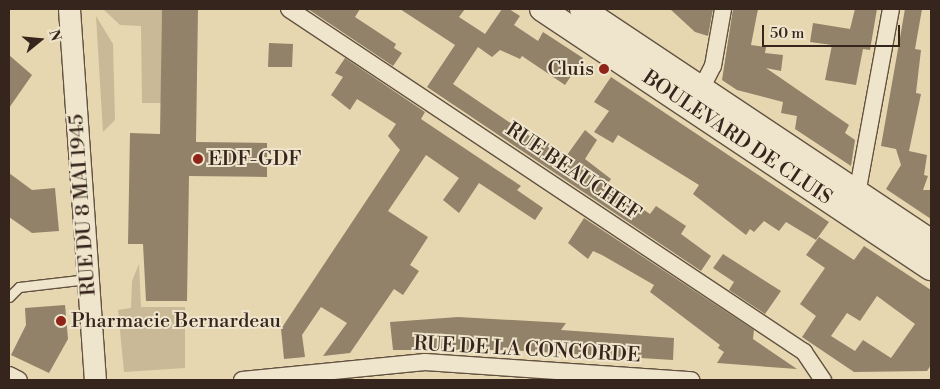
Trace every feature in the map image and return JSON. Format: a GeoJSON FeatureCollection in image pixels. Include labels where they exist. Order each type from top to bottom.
{"type":"FeatureCollection","features":[{"type":"Feature","properties":{"kind":"main road","name":"BOULEVARD DE CLUIS"},"geometry":{"type":"LineString","coordinates":[[542,9],[857,194],[931,242]]}},
{"type":"Feature","properties":{"kind":"main road","name":"BOULEVARD DE CLUIS"},"geometry":{"type":"LineString","coordinates":[[582,9],[696,98],[931,268]]}},
{"type":"Feature","properties":{"kind":"street","name":"RUE DU 8 MAI 1945"},"geometry":{"type":"LineString","coordinates":[[67,9],[95,380]]}},
{"type":"Feature","properties":{"kind":"street","name":"RUE BEAUCHEF"},"geometry":{"type":"LineString","coordinates":[[289,9],[804,352],[823,380]]}},
{"type":"Feature","properties":{"kind":"street"},"geometry":{"type":"LineString","coordinates":[[696,98],[713,66],[723,9]]}},
{"type":"Feature","properties":{"kind":"street"},"geometry":{"type":"LineString","coordinates":[[857,194],[890,9]]}},
{"type":"Feature","properties":{"kind":"street","name":"RUE DE LA CONCORDE"},"geometry":{"type":"LineString","coordinates":[[242,380],[425,362],[477,373],[691,380]]}},
{"type":"Feature","properties":{"kind":"street"},"geometry":{"type":"LineString","coordinates":[[9,375],[19,380]]}},
{"type":"Feature","properties":{"kind":"lane"},"geometry":{"type":"LineString","coordinates":[[9,297],[19,287],[88,279]]}},
{"type":"Feature","properties":{"kind":"shaded area"},"geometry":{"type":"Polygon","coordinates":[[[103,9],[162,9],[161,103],[142,103],[141,26],[120,25],[103,9]]]}},
{"type":"Feature","properties":{"kind":"shaded area"},"geometry":{"type":"Polygon","coordinates":[[[96,16],[113,44],[115,120],[103,132],[96,16]]]}},
{"type":"Feature","properties":{"kind":"shaded area"},"geometry":{"type":"Polygon","coordinates":[[[139,264],[141,307],[185,307],[185,368],[124,372],[118,310],[131,308],[132,281],[139,264]]]}},
{"type":"Feature","properties":{"kind":"building","name":"EDF-GDF"},"geometry":{"type":"Polygon","coordinates":[[[162,9],[198,9],[196,142],[267,143],[267,177],[189,176],[187,301],[146,301],[143,244],[128,244],[130,133],[160,134],[162,9]]]}},
{"type":"Feature","properties":{"kind":"building"},"geometry":{"type":"Polygon","coordinates":[[[308,9],[360,9],[355,17],[396,44],[394,48],[402,53],[393,66],[308,9]]]}},
{"type":"Feature","properties":{"kind":"building"},"geometry":{"type":"Polygon","coordinates":[[[400,9],[465,9],[459,17],[485,34],[502,9],[509,9],[520,16],[514,25],[538,41],[543,32],[583,58],[565,85],[522,56],[520,59],[500,50],[492,57],[478,47],[453,84],[531,137],[533,133],[567,155],[585,130],[597,140],[585,159],[611,179],[607,185],[650,214],[656,206],[686,226],[681,234],[711,256],[701,271],[427,87],[455,45],[400,9]]]}},
{"type":"Feature","properties":{"kind":"building"},"geometry":{"type":"Polygon","coordinates":[[[670,9],[713,9],[708,36],[695,32],[670,9]]]}},
{"type":"Feature","properties":{"kind":"building"},"geometry":{"type":"Polygon","coordinates":[[[733,9],[758,9],[751,45],[766,47],[765,53],[783,55],[781,71],[766,68],[849,125],[845,133],[855,140],[851,166],[795,129],[797,116],[781,113],[783,102],[737,90],[722,80],[733,9]]]}},
{"type":"Feature","properties":{"kind":"building"},"geometry":{"type":"Polygon","coordinates":[[[855,9],[877,9],[870,50],[863,49],[856,85],[825,80],[832,45],[810,42],[813,23],[850,29],[855,9]]]}},
{"type":"Feature","properties":{"kind":"building"},"geometry":{"type":"Polygon","coordinates":[[[905,9],[922,9],[915,49],[921,50],[916,93],[921,94],[909,151],[927,155],[924,175],[928,176],[923,190],[931,190],[931,219],[886,189],[901,165],[896,149],[881,146],[905,9]]]}},
{"type":"Feature","properties":{"kind":"building"},"geometry":{"type":"Polygon","coordinates":[[[269,43],[293,44],[292,67],[268,67],[269,43]]]}},
{"type":"Feature","properties":{"kind":"building"},"geometry":{"type":"Polygon","coordinates":[[[9,55],[32,75],[9,108],[9,55]]]}},
{"type":"Feature","properties":{"kind":"building"},"geometry":{"type":"Polygon","coordinates":[[[345,58],[425,112],[421,119],[521,186],[517,190],[543,208],[535,220],[479,183],[459,213],[443,200],[459,178],[426,155],[388,211],[428,237],[410,265],[419,271],[403,295],[394,289],[350,353],[323,356],[347,323],[321,307],[302,335],[305,357],[284,359],[281,329],[400,150],[388,136],[396,124],[357,99],[350,110],[331,95],[343,77],[335,73],[345,58]]]}},
{"type":"Feature","properties":{"kind":"building"},"geometry":{"type":"Polygon","coordinates":[[[611,77],[829,222],[816,240],[786,222],[779,231],[764,221],[754,232],[750,229],[746,235],[693,194],[699,185],[618,135],[613,143],[594,132],[609,111],[594,102],[611,77]]]}},
{"type":"Feature","properties":{"kind":"building"},"geometry":{"type":"Polygon","coordinates":[[[9,173],[32,190],[55,188],[59,231],[32,233],[9,217],[9,173]]]}},
{"type":"Feature","properties":{"kind":"building"},"geometry":{"type":"Polygon","coordinates":[[[584,218],[754,330],[753,339],[797,369],[717,363],[724,352],[718,348],[720,345],[650,292],[654,285],[593,251],[588,259],[568,243],[584,218]]]}},
{"type":"Feature","properties":{"kind":"building"},"geometry":{"type":"Polygon","coordinates":[[[819,237],[854,260],[864,246],[931,290],[931,365],[927,371],[854,372],[802,337],[816,316],[800,304],[825,268],[806,255],[819,237]],[[877,296],[860,321],[847,313],[831,336],[855,351],[863,340],[891,358],[915,324],[877,296]]]}},
{"type":"Feature","properties":{"kind":"building"},"geometry":{"type":"Polygon","coordinates":[[[723,254],[781,291],[765,314],[729,290],[734,282],[713,268],[723,254]]]}},
{"type":"Feature","properties":{"kind":"building"},"geometry":{"type":"Polygon","coordinates":[[[65,305],[68,339],[49,373],[11,355],[26,325],[25,308],[65,305]]]}},
{"type":"Feature","properties":{"kind":"building"},"geometry":{"type":"Polygon","coordinates":[[[458,317],[566,323],[561,330],[674,338],[673,360],[509,350],[393,350],[390,322],[458,317]]]}},
{"type":"Feature","properties":{"kind":"place","name":"Cluis"},"geometry":{"type":"Point","coordinates":[604,69]}},
{"type":"Feature","properties":{"kind":"place","name":"EDF-GDF"},"geometry":{"type":"Point","coordinates":[198,159]}},
{"type":"Feature","properties":{"kind":"place","name":"Pharmacie Bernardeau"},"geometry":{"type":"Point","coordinates":[61,321]}}]}
